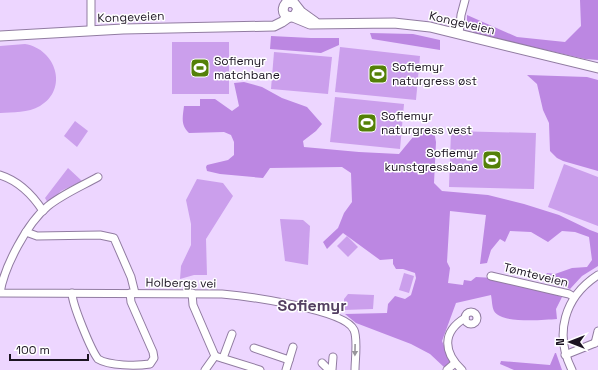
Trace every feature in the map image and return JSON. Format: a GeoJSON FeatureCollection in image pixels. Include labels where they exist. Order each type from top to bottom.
{"type":"FeatureCollection","features":[{"type":"Feature","properties":{"kind":"main road","name":"Kongeveien"},"geometry":{"type":"LineString","coordinates":[[0,36],[147,28],[263,26],[292,8],[310,24],[400,24],[430,27],[598,68]]}},
{"type":"Feature","properties":{"kind":"street"},"geometry":{"type":"LineString","coordinates":[[91,0],[92,31]]}},
{"type":"Feature","properties":{"kind":"street"},"geometry":{"type":"LineString","coordinates":[[457,33],[457,21],[461,15],[465,0]]}},
{"type":"Feature","properties":{"kind":"street"},"geometry":{"type":"LineString","coordinates":[[0,175],[10,178],[26,190],[38,202],[43,211]]}},
{"type":"Feature","properties":{"kind":"street"},"geometry":{"type":"LineString","coordinates":[[0,293],[6,272],[32,222],[57,200],[98,177]]}},
{"type":"Feature","properties":{"kind":"street"},"geometry":{"type":"LineString","coordinates":[[26,232],[37,236],[100,235],[114,238],[131,277],[131,302],[153,352],[154,358],[150,364],[142,365],[112,363],[98,359],[91,346],[74,304],[72,293]]}},
{"type":"Feature","properties":{"kind":"street","name":"Tømteveien"},"geometry":{"type":"LineString","coordinates":[[491,276],[568,294],[574,297]]}},
{"type":"Feature","properties":{"kind":"street","name":"Tømteveien"},"geometry":{"type":"LineString","coordinates":[[572,370],[563,342],[564,325],[567,312],[574,297],[584,286],[598,276]]}},
{"type":"Feature","properties":{"kind":"street","name":"Holbergs vei"},"geometry":{"type":"LineString","coordinates":[[0,293],[222,294],[243,296],[298,306],[339,318],[346,322],[355,331],[355,370]]}},
{"type":"Feature","properties":{"kind":"street"},"geometry":{"type":"LineString","coordinates":[[192,293],[193,305],[215,356]]}},
{"type":"Feature","properties":{"kind":"street"},"geometry":{"type":"LineString","coordinates":[[462,370],[450,355],[447,342],[450,330],[456,323],[465,318]]}},
{"type":"Feature","properties":{"kind":"street"},"geometry":{"type":"LineString","coordinates":[[566,355],[587,350],[597,345],[598,330]]}},
{"type":"Feature","properties":{"kind":"street"},"geometry":{"type":"LineString","coordinates":[[223,358],[232,334]]}},
{"type":"Feature","properties":{"kind":"street"},"geometry":{"type":"LineString","coordinates":[[286,370],[293,347]]}},
{"type":"Feature","properties":{"kind":"street"},"geometry":{"type":"LineString","coordinates":[[254,348],[289,360]]}},
{"type":"Feature","properties":{"kind":"street"},"geometry":{"type":"LineString","coordinates":[[215,356],[260,370]]}},
{"type":"Feature","properties":{"kind":"street"},"geometry":{"type":"LineString","coordinates":[[205,370],[215,356]]}},
{"type":"Feature","properties":{"kind":"street"},"geometry":{"type":"LineString","coordinates":[[322,363],[331,370],[333,357]]}},
{"type":"Feature","properties":{"kind":"street"},"geometry":{"type":"LineString","coordinates":[[446,370],[455,363]]}},
{"type":"Feature","properties":{"kind":"shaded area"},"geometry":{"type":"Polygon","coordinates":[[[580,0],[598,0],[598,60],[585,59],[476,34],[467,26],[467,15],[517,37],[565,42],[581,26],[580,0]]]}},
{"type":"Feature","properties":{"kind":"shaded area"},"geometry":{"type":"Polygon","coordinates":[[[370,33],[413,34],[440,40],[440,50],[372,39],[370,33]]]}},
{"type":"Feature","properties":{"kind":"shaded area"},"geometry":{"type":"Polygon","coordinates":[[[271,36],[339,38],[339,45],[321,53],[270,49],[271,36]]]}},
{"type":"Feature","properties":{"kind":"shaded area","name":"Sofiemyr matchbane"},"geometry":{"type":"Polygon","coordinates":[[[172,42],[229,42],[229,94],[172,94],[172,42]]]}},
{"type":"Feature","properties":{"kind":"shaded area"},"geometry":{"type":"Polygon","coordinates":[[[25,44],[36,47],[51,61],[55,70],[56,80],[54,90],[49,99],[40,106],[31,110],[0,113],[0,46],[25,44]]]}},
{"type":"Feature","properties":{"kind":"shaded area","name":"Sofiemyr naturgress øst"},"geometry":{"type":"Polygon","coordinates":[[[340,47],[420,56],[416,100],[335,92],[340,47]]]}},
{"type":"Feature","properties":{"kind":"shaded area"},"geometry":{"type":"Polygon","coordinates":[[[274,52],[332,57],[328,94],[271,89],[274,52]]]}},
{"type":"Feature","properties":{"kind":"shaded area"},"geometry":{"type":"Polygon","coordinates":[[[527,75],[587,77],[598,80],[598,171],[563,161],[557,158],[550,151],[549,123],[543,110],[537,84],[527,75]]]}},
{"type":"Feature","properties":{"kind":"shaded area"},"geometry":{"type":"Polygon","coordinates":[[[244,82],[262,87],[282,98],[307,107],[322,124],[316,131],[303,141],[304,147],[399,154],[413,137],[426,127],[434,131],[436,142],[434,183],[442,191],[488,195],[524,204],[559,215],[598,233],[598,266],[582,276],[570,289],[544,278],[547,273],[555,274],[572,268],[587,267],[592,260],[589,237],[575,232],[562,231],[548,242],[531,232],[510,231],[505,242],[500,239],[491,250],[487,263],[480,264],[486,215],[450,211],[447,262],[450,268],[448,283],[463,285],[464,280],[471,281],[476,277],[494,278],[547,292],[562,297],[556,309],[557,319],[513,320],[505,318],[498,315],[494,311],[491,295],[456,303],[442,341],[451,363],[445,368],[430,354],[411,344],[356,323],[345,314],[387,313],[388,304],[395,296],[405,299],[411,295],[416,278],[415,273],[403,269],[396,269],[393,264],[393,259],[380,260],[343,233],[327,249],[323,242],[338,228],[344,213],[352,202],[351,173],[342,167],[270,168],[263,178],[220,174],[207,171],[207,165],[228,160],[234,155],[234,142],[231,135],[224,132],[189,133],[183,124],[184,106],[200,106],[200,99],[215,99],[232,111],[239,106],[234,83],[244,82]]]}},
{"type":"Feature","properties":{"kind":"shaded area","name":"Sofiemyr naturgress vest"},"geometry":{"type":"Polygon","coordinates":[[[335,97],[404,104],[400,149],[330,142],[335,97]]]}},
{"type":"Feature","properties":{"kind":"shaded area"},"geometry":{"type":"Polygon","coordinates":[[[75,121],[88,131],[77,147],[64,136],[75,121]]]}},
{"type":"Feature","properties":{"kind":"shaded area","name":"Sofiemyr kunstgressbane"},"geometry":{"type":"Polygon","coordinates":[[[451,131],[536,133],[534,189],[449,187],[451,131]]]}},
{"type":"Feature","properties":{"kind":"shaded area"},"geometry":{"type":"Polygon","coordinates":[[[564,164],[598,177],[598,226],[548,207],[564,164]]]}},
{"type":"Feature","properties":{"kind":"shaded area"},"geometry":{"type":"Polygon","coordinates":[[[68,168],[82,181],[61,191],[48,203],[45,198],[68,168]]]}},
{"type":"Feature","properties":{"kind":"shaded area"},"geometry":{"type":"Polygon","coordinates":[[[197,179],[223,183],[233,196],[206,239],[207,275],[194,275],[180,279],[181,266],[191,245],[191,224],[186,200],[197,179]]]}},
{"type":"Feature","properties":{"kind":"shaded area"},"geometry":{"type":"Polygon","coordinates":[[[280,219],[303,220],[310,226],[308,265],[285,261],[280,219]]]}},
{"type":"Feature","properties":{"kind":"shaded area"},"geometry":{"type":"Polygon","coordinates":[[[347,236],[358,247],[348,257],[337,246],[347,236]]]}},
{"type":"Feature","properties":{"kind":"shaded area"},"geometry":{"type":"Polygon","coordinates":[[[404,273],[414,276],[409,293],[399,290],[404,273]]]}},
{"type":"Feature","properties":{"kind":"shaded area"},"geometry":{"type":"Polygon","coordinates":[[[348,294],[374,295],[373,309],[344,310],[344,299],[348,294]]]}},
{"type":"Feature","properties":{"kind":"shaded area"},"geometry":{"type":"Polygon","coordinates":[[[555,353],[562,370],[514,370],[500,364],[501,361],[550,365],[555,353]]]}},
{"type":"Feature","properties":{"kind":"place","name":"Sofiemyr matchbane"},"geometry":{"type":"Point","coordinates":[200,68]}},
{"type":"Feature","properties":{"kind":"place","name":"Sofiemyr naturgress øst"},"geometry":{"type":"Point","coordinates":[378,74]}},
{"type":"Feature","properties":{"kind":"place","name":"Sofiemyr naturgress vest"},"geometry":{"type":"Point","coordinates":[367,123]}},
{"type":"Feature","properties":{"kind":"place","name":"Sofiemyr kunstgressbane"},"geometry":{"type":"Point","coordinates":[492,160]}},
{"type":"Feature","properties":{"kind":"district","name":"Sofiemyr"},"geometry":{"type":"Point","coordinates":[312,305]}}]}
